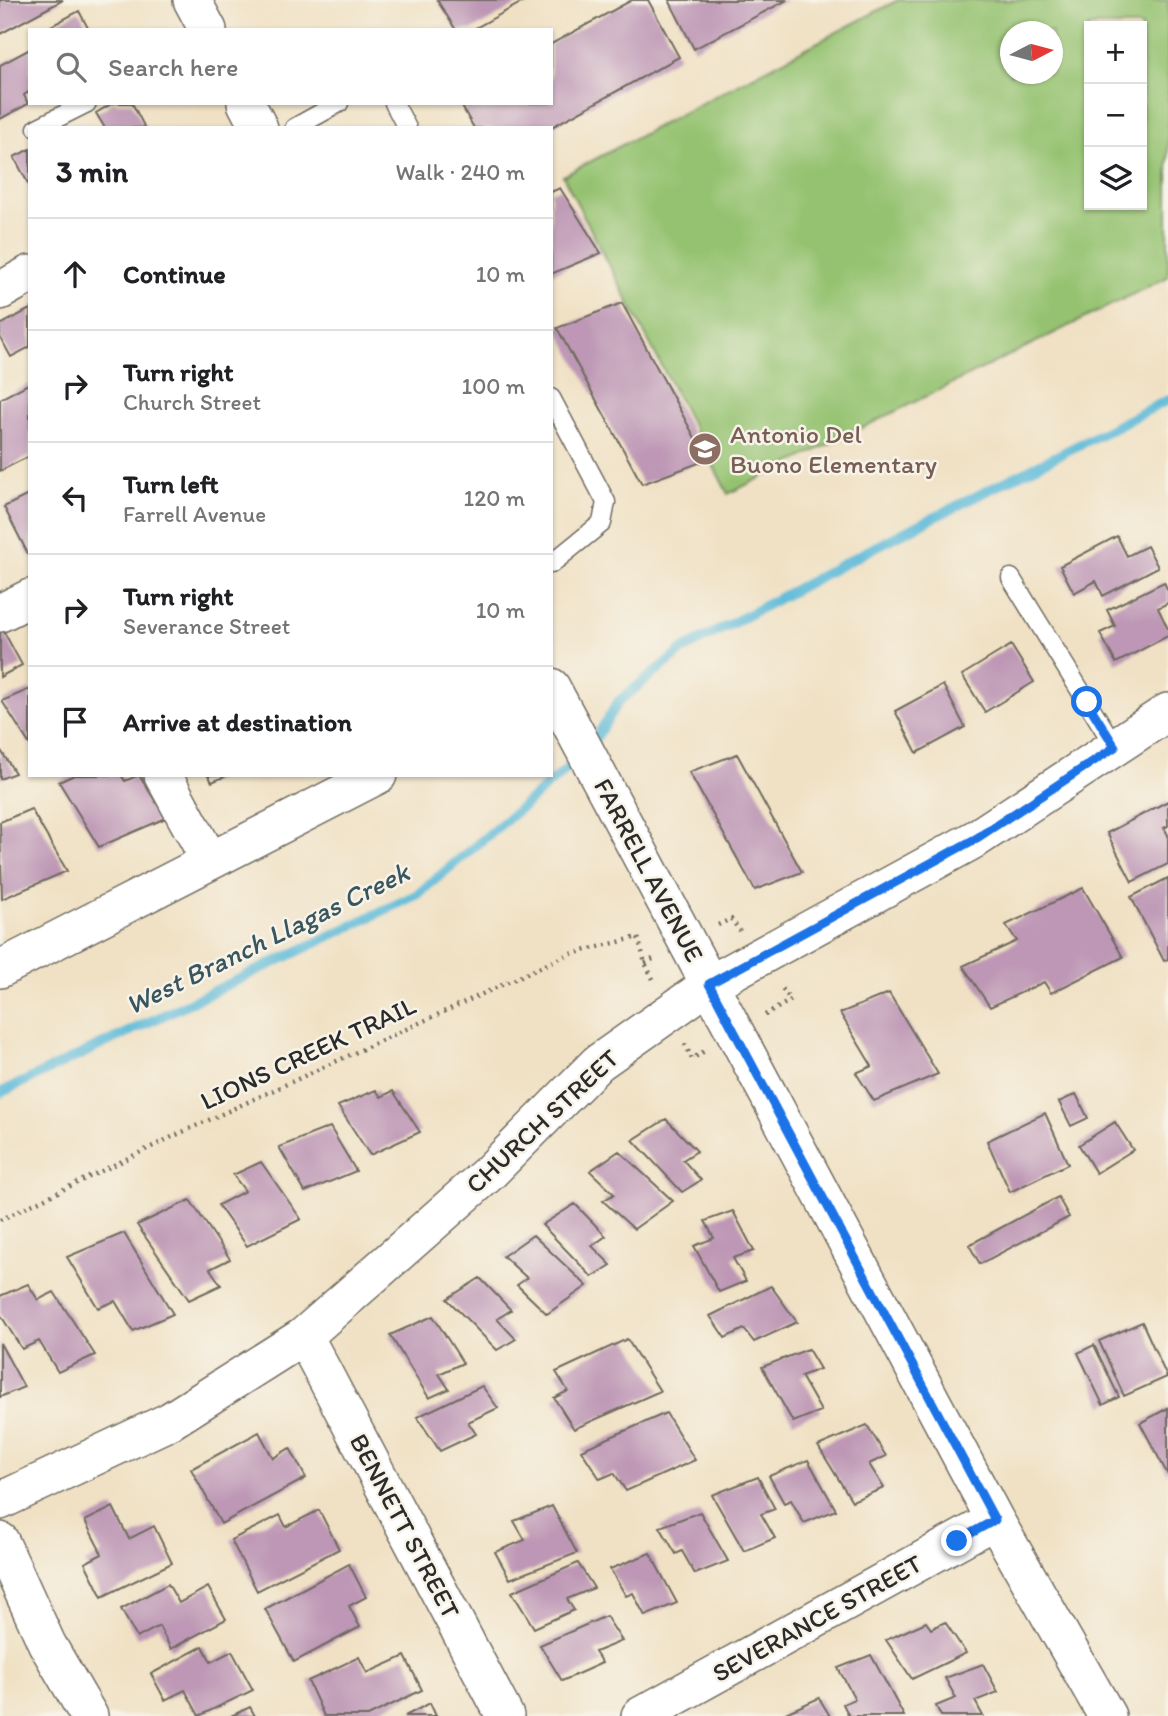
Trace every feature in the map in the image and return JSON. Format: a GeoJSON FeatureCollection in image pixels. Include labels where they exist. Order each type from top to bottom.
{"type":"FeatureCollection","features":[{"type":"Feature","properties":{"kind":"street"},"geometry":{"type":"LineString","coordinates":[[192,0],[207,28]]}},
{"type":"Feature","properties":{"kind":"street"},"geometry":{"type":"LineString","coordinates":[[247,105],[257,126]]}},
{"type":"Feature","properties":{"kind":"street"},"geometry":{"type":"LineString","coordinates":[[0,291],[28,275]]}},
{"type":"Feature","properties":{"kind":"street"},"geometry":{"type":"LineString","coordinates":[[0,613],[28,599]]}},
{"type":"Feature","properties":{"kind":"street","name":"FARRELL AVENUE"},"geometry":{"type":"LineString","coordinates":[[553,691],[995,1520],[1107,1716]]}},
{"type":"Feature","properties":{"kind":"street","name":"CHURCH STREET"},"geometry":{"type":"LineString","coordinates":[[0,1502],[170,1420],[304,1336],[489,1173],[598,1063],[709,984],[977,838],[1168,712]]}},
{"type":"Feature","properties":{"kind":"street"},"geometry":{"type":"LineString","coordinates":[[164,777],[210,861]]}},
{"type":"Feature","properties":{"kind":"street"},"geometry":{"type":"LineString","coordinates":[[0,968],[374,777]]}},
{"type":"Feature","properties":{"kind":"street","name":"BENNETT STREET"},"geometry":{"type":"LineString","coordinates":[[304,1336],[505,1716]]}},
{"type":"Feature","properties":{"kind":"street","name":"SEVERANCE STREET"},"geometry":{"type":"LineString","coordinates":[[640,1716],[995,1520]]}},
{"type":"Feature","properties":{"kind":"street"},"geometry":{"type":"LineString","coordinates":[[0,1541],[47,1644],[89,1716]]}},
{"type":"Feature","properties":{"kind":"lane"},"geometry":{"type":"LineString","coordinates":[[40,126],[83,105]]}},
{"type":"Feature","properties":{"kind":"lane"},"geometry":{"type":"LineString","coordinates":[[298,126],[335,105]]}},
{"type":"Feature","properties":{"kind":"lane"},"geometry":{"type":"LineString","coordinates":[[395,105],[406,126]]}},
{"type":"Feature","properties":{"kind":"lane"},"geometry":{"type":"LineString","coordinates":[[553,402],[606,502],[602,523],[553,562]]}},
{"type":"Feature","properties":{"kind":"lane"},"geometry":{"type":"LineString","coordinates":[[1011,578],[1115,747]]}},
{"type":"Feature","properties":{"kind":"path","name":"LIONS CREEK TRAIL"},"geometry":{"type":"LineString","coordinates":[[0,1220],[174,1136],[567,955],[638,937],[645,963]]}},
{"type":"Feature","properties":{"kind":"green space","name":"Antonio Del Buono Elementary"},"geometry":{"type":"Polygon","coordinates":[[[898,0],[1168,0],[1168,277],[728,494],[563,176],[898,0]]]}},
{"type":"Feature","properties":{"kind":"building"},"geometry":{"type":"Polygon","coordinates":[[[0,0],[63,0],[0,34],[0,0]]]}},
{"type":"Feature","properties":{"kind":"building"},"geometry":{"type":"Polygon","coordinates":[[[437,0],[526,0],[476,28],[455,28],[437,0]]]}},
{"type":"Feature","properties":{"kind":"building"},"geometry":{"type":"Polygon","coordinates":[[[632,0],[648,0],[679,57],[553,126],[473,126],[461,105],[553,105],[553,43],[632,0]]]}},
{"type":"Feature","properties":{"kind":"building"},"geometry":{"type":"Polygon","coordinates":[[[669,0],[787,0],[694,49],[669,0]]]}},
{"type":"Feature","properties":{"kind":"building"},"geometry":{"type":"Polygon","coordinates":[[[79,11],[88,28],[52,28],[51,26],[79,11]]]}},
{"type":"Feature","properties":{"kind":"building"},"geometry":{"type":"Polygon","coordinates":[[[28,50],[28,92],[24,95],[28,104],[0,119],[0,65],[28,50]]]}},
{"type":"Feature","properties":{"kind":"building"},"geometry":{"type":"Polygon","coordinates":[[[110,105],[133,105],[144,126],[104,126],[96,113],[110,105]]]}},
{"type":"Feature","properties":{"kind":"building"},"geometry":{"type":"Polygon","coordinates":[[[28,150],[28,183],[14,157],[28,150]]]}},
{"type":"Feature","properties":{"kind":"building"},"geometry":{"type":"Polygon","coordinates":[[[560,188],[601,253],[553,273],[553,191],[560,188]]]}},
{"type":"Feature","properties":{"kind":"building"},"geometry":{"type":"Polygon","coordinates":[[[622,303],[707,460],[642,484],[557,328],[622,303]]]}},
{"type":"Feature","properties":{"kind":"building"},"geometry":{"type":"Polygon","coordinates":[[[28,310],[28,348],[11,357],[0,337],[0,325],[28,310]]]}},
{"type":"Feature","properties":{"kind":"building"},"geometry":{"type":"Polygon","coordinates":[[[28,384],[28,457],[0,471],[0,399],[28,384]]]}},
{"type":"Feature","properties":{"kind":"building"},"geometry":{"type":"Polygon","coordinates":[[[28,495],[28,554],[4,507],[28,495]]]}},
{"type":"Feature","properties":{"kind":"building"},"geometry":{"type":"Polygon","coordinates":[[[1117,536],[1127,556],[1147,546],[1158,567],[1103,596],[1096,581],[1074,593],[1060,566],[1117,536]]]}},
{"type":"Feature","properties":{"kind":"building"},"geometry":{"type":"Polygon","coordinates":[[[1164,582],[1168,591],[1168,603],[1158,608],[1168,629],[1168,636],[1116,663],[1100,633],[1115,626],[1107,610],[1164,582]]]}},
{"type":"Feature","properties":{"kind":"building"},"geometry":{"type":"Polygon","coordinates":[[[3,630],[22,665],[0,677],[0,632],[3,630]]]}},
{"type":"Feature","properties":{"kind":"building"},"geometry":{"type":"Polygon","coordinates":[[[1011,645],[1034,682],[985,712],[962,675],[1011,645]]]}},
{"type":"Feature","properties":{"kind":"building"},"geometry":{"type":"Polygon","coordinates":[[[943,685],[965,727],[917,753],[895,711],[943,685]]]}},
{"type":"Feature","properties":{"kind":"building"},"geometry":{"type":"Polygon","coordinates":[[[28,690],[28,742],[2,701],[28,690]]]}},
{"type":"Feature","properties":{"kind":"building"},"geometry":{"type":"Polygon","coordinates":[[[0,749],[15,773],[0,779],[0,749]]]}},
{"type":"Feature","properties":{"kind":"building"},"geometry":{"type":"Polygon","coordinates":[[[737,754],[802,872],[755,890],[689,772],[737,754]]]}},
{"type":"Feature","properties":{"kind":"building"},"geometry":{"type":"Polygon","coordinates":[[[70,777],[122,777],[125,781],[140,777],[166,818],[99,847],[59,782],[70,777]]]}},
{"type":"Feature","properties":{"kind":"building"},"geometry":{"type":"Polygon","coordinates":[[[209,777],[223,777],[212,782],[209,777]]]}},
{"type":"Feature","properties":{"kind":"building"},"geometry":{"type":"Polygon","coordinates":[[[1168,801],[1168,826],[1164,828],[1168,835],[1168,864],[1132,882],[1107,833],[1168,801]]]}},
{"type":"Feature","properties":{"kind":"building"},"geometry":{"type":"Polygon","coordinates":[[[31,809],[67,871],[2,899],[0,822],[31,809]]]}},
{"type":"Feature","properties":{"kind":"building"},"geometry":{"type":"Polygon","coordinates":[[[1168,878],[1168,959],[1164,961],[1131,897],[1168,878]]]}},
{"type":"Feature","properties":{"kind":"building"},"geometry":{"type":"Polygon","coordinates":[[[1083,888],[1123,957],[1051,993],[1044,982],[990,1007],[963,966],[1017,941],[1006,925],[1083,888]]]}},
{"type":"Feature","properties":{"kind":"building"},"geometry":{"type":"Polygon","coordinates":[[[889,993],[938,1074],[874,1101],[856,1073],[872,1066],[840,1013],[889,993]]]}},
{"type":"Feature","properties":{"kind":"building"},"geometry":{"type":"Polygon","coordinates":[[[376,1090],[381,1097],[393,1091],[420,1132],[370,1155],[338,1106],[376,1090]]]}},
{"type":"Feature","properties":{"kind":"building"},"geometry":{"type":"Polygon","coordinates":[[[1076,1094],[1088,1118],[1071,1126],[1059,1102],[1076,1094]]]}},
{"type":"Feature","properties":{"kind":"building"},"geometry":{"type":"Polygon","coordinates":[[[1045,1113],[1068,1164],[1010,1192],[987,1141],[1045,1113]]]}},
{"type":"Feature","properties":{"kind":"building"},"geometry":{"type":"Polygon","coordinates":[[[666,1119],[697,1151],[683,1160],[701,1180],[682,1192],[633,1140],[666,1119]]]}},
{"type":"Feature","properties":{"kind":"building"},"geometry":{"type":"Polygon","coordinates":[[[1115,1122],[1133,1150],[1096,1173],[1079,1145],[1115,1122]]]}},
{"type":"Feature","properties":{"kind":"building"},"geometry":{"type":"Polygon","coordinates":[[[330,1127],[356,1171],[305,1192],[279,1147],[330,1127]]]}},
{"type":"Feature","properties":{"kind":"building"},"geometry":{"type":"Polygon","coordinates":[[[619,1151],[673,1201],[634,1229],[603,1201],[614,1194],[590,1171],[619,1151]]]}},
{"type":"Feature","properties":{"kind":"building"},"geometry":{"type":"Polygon","coordinates":[[[261,1162],[301,1219],[247,1246],[218,1205],[245,1191],[233,1175],[261,1162]]]}},
{"type":"Feature","properties":{"kind":"building"},"geometry":{"type":"Polygon","coordinates":[[[1058,1197],[1069,1217],[980,1264],[969,1245],[1058,1197]]]}},
{"type":"Feature","properties":{"kind":"building"},"geometry":{"type":"Polygon","coordinates":[[[190,1200],[230,1259],[210,1269],[221,1285],[189,1300],[137,1225],[190,1200]]]}},
{"type":"Feature","properties":{"kind":"building"},"geometry":{"type":"Polygon","coordinates":[[[575,1204],[606,1236],[592,1246],[611,1265],[592,1277],[542,1225],[575,1204]]]}},
{"type":"Feature","properties":{"kind":"building"},"geometry":{"type":"Polygon","coordinates":[[[733,1211],[754,1251],[733,1258],[746,1281],[719,1292],[694,1246],[714,1238],[705,1221],[733,1211]]]}},
{"type":"Feature","properties":{"kind":"building"},"geometry":{"type":"Polygon","coordinates":[[[124,1233],[173,1314],[133,1331],[115,1301],[98,1308],[67,1257],[124,1233]]]}},
{"type":"Feature","properties":{"kind":"building"},"geometry":{"type":"Polygon","coordinates":[[[533,1235],[587,1286],[547,1314],[517,1285],[527,1278],[503,1256],[533,1235]]]}},
{"type":"Feature","properties":{"kind":"building"},"geometry":{"type":"Polygon","coordinates":[[[480,1278],[511,1310],[497,1319],[516,1339],[497,1350],[447,1299],[480,1278]]]}},
{"type":"Feature","properties":{"kind":"building"},"geometry":{"type":"Polygon","coordinates":[[[28,1284],[38,1300],[54,1292],[95,1355],[58,1372],[39,1341],[22,1349],[0,1314],[0,1296],[28,1284]]]}},
{"type":"Feature","properties":{"kind":"building"},"geometry":{"type":"Polygon","coordinates":[[[771,1286],[797,1322],[754,1342],[744,1329],[725,1338],[710,1316],[771,1286]]]}},
{"type":"Feature","properties":{"kind":"building"},"geometry":{"type":"Polygon","coordinates":[[[433,1316],[463,1363],[439,1374],[449,1389],[429,1398],[390,1335],[433,1316]]]}},
{"type":"Feature","properties":{"kind":"building"},"geometry":{"type":"Polygon","coordinates":[[[1142,1322],[1167,1377],[1124,1396],[1099,1341],[1142,1322]]]}},
{"type":"Feature","properties":{"kind":"building"},"geometry":{"type":"Polygon","coordinates":[[[627,1339],[660,1391],[574,1429],[554,1398],[568,1391],[556,1372],[627,1339]]]}},
{"type":"Feature","properties":{"kind":"building"},"geometry":{"type":"Polygon","coordinates":[[[0,1343],[24,1387],[0,1397],[0,1343]]]}},
{"type":"Feature","properties":{"kind":"building"},"geometry":{"type":"Polygon","coordinates":[[[1094,1345],[1119,1397],[1103,1405],[1078,1353],[1094,1345]]]}},
{"type":"Feature","properties":{"kind":"building"},"geometry":{"type":"Polygon","coordinates":[[[808,1349],[820,1369],[801,1376],[821,1411],[793,1422],[762,1367],[808,1349]]]}},
{"type":"Feature","properties":{"kind":"building"},"geometry":{"type":"Polygon","coordinates":[[[482,1386],[498,1408],[468,1422],[476,1434],[440,1451],[417,1417],[482,1386]]]}},
{"type":"Feature","properties":{"kind":"building"},"geometry":{"type":"Polygon","coordinates":[[[1168,1408],[1168,1475],[1140,1423],[1168,1408]]]}},
{"type":"Feature","properties":{"kind":"building"},"geometry":{"type":"Polygon","coordinates":[[[666,1413],[695,1460],[626,1491],[614,1473],[600,1479],[581,1450],[666,1413]]]}},
{"type":"Feature","properties":{"kind":"building"},"geometry":{"type":"Polygon","coordinates":[[[867,1425],[886,1456],[869,1464],[884,1488],[852,1501],[818,1446],[867,1425]]]}},
{"type":"Feature","properties":{"kind":"building"},"geometry":{"type":"Polygon","coordinates":[[[259,1432],[273,1458],[290,1448],[306,1478],[221,1524],[191,1469],[259,1432]]]}},
{"type":"Feature","properties":{"kind":"building"},"geometry":{"type":"Polygon","coordinates":[[[808,1460],[836,1510],[804,1523],[791,1500],[784,1503],[769,1476],[808,1460]]]}},
{"type":"Feature","properties":{"kind":"building"},"geometry":{"type":"Polygon","coordinates":[[[758,1477],[775,1509],[761,1514],[775,1538],[744,1551],[712,1495],[758,1477]]]}},
{"type":"Feature","properties":{"kind":"building"},"geometry":{"type":"Polygon","coordinates":[[[552,1506],[577,1553],[510,1579],[495,1552],[525,1540],[514,1521],[552,1506]]]}},
{"type":"Feature","properties":{"kind":"building"},"geometry":{"type":"Polygon","coordinates":[[[113,1507],[129,1539],[154,1526],[172,1563],[102,1597],[85,1563],[102,1554],[85,1521],[113,1507]]]}},
{"type":"Feature","properties":{"kind":"building"},"geometry":{"type":"Polygon","coordinates":[[[319,1510],[339,1549],[257,1591],[231,1540],[280,1515],[286,1527],[319,1510]]]}},
{"type":"Feature","properties":{"kind":"building"},"geometry":{"type":"Polygon","coordinates":[[[700,1512],[728,1561],[695,1574],[682,1551],[676,1554],[660,1527],[700,1512]]]}},
{"type":"Feature","properties":{"kind":"building"},"geometry":{"type":"Polygon","coordinates":[[[650,1553],[677,1603],[645,1616],[633,1593],[626,1596],[610,1569],[650,1553]]]}},
{"type":"Feature","properties":{"kind":"building"},"geometry":{"type":"Polygon","coordinates":[[[578,1563],[594,1588],[567,1599],[574,1610],[534,1628],[512,1592],[578,1563]]]}},
{"type":"Feature","properties":{"kind":"building"},"geometry":{"type":"Polygon","coordinates":[[[349,1564],[366,1597],[349,1606],[360,1627],[294,1662],[265,1609],[349,1564]]]}},
{"type":"Feature","properties":{"kind":"building"},"geometry":{"type":"Polygon","coordinates":[[[168,1584],[179,1603],[208,1587],[226,1619],[171,1649],[159,1626],[137,1638],[121,1609],[168,1584]]]}},
{"type":"Feature","properties":{"kind":"building"},"geometry":{"type":"Polygon","coordinates":[[[606,1616],[622,1641],[595,1652],[602,1663],[562,1681],[540,1645],[606,1616]]]}},
{"type":"Feature","properties":{"kind":"building"},"geometry":{"type":"Polygon","coordinates":[[[926,1622],[931,1629],[945,1622],[966,1653],[912,1679],[886,1640],[926,1622]]]}},
{"type":"Feature","properties":{"kind":"building"},"geometry":{"type":"Polygon","coordinates":[[[203,1646],[211,1662],[232,1651],[253,1690],[199,1716],[185,1690],[165,1700],[151,1674],[203,1646]]]}},
{"type":"Feature","properties":{"kind":"building"},"geometry":{"type":"Polygon","coordinates":[[[871,1655],[904,1716],[849,1716],[843,1704],[855,1699],[838,1668],[871,1655]]]}},
{"type":"Feature","properties":{"kind":"building"},"geometry":{"type":"Polygon","coordinates":[[[405,1656],[422,1690],[368,1716],[324,1716],[308,1681],[359,1657],[367,1673],[405,1656]]]}},
{"type":"Feature","properties":{"kind":"building"},"geometry":{"type":"Polygon","coordinates":[[[983,1664],[998,1692],[975,1701],[983,1716],[941,1716],[936,1706],[956,1698],[945,1678],[983,1664]]]}},
{"type":"Feature","properties":{"kind":"building"},"geometry":{"type":"Polygon","coordinates":[[[819,1698],[830,1716],[779,1716],[819,1698]]]}},
{"type":"Feature","properties":{"kind":"building"},"geometry":{"type":"Polygon","coordinates":[[[430,1703],[436,1716],[405,1716],[430,1703]]]}},
{"type":"Feature","properties":{"kind":"building"},"geometry":{"type":"Polygon","coordinates":[[[250,1707],[255,1716],[231,1716],[250,1707]]]}},
{"type":"Feature","properties":{"kind":"waterway","name":"West Branch Llagas Creek"},"geometry":{"type":"LineString","coordinates":[[592,744],[619,701],[684,649],[877,546],[1168,400]]}},
{"type":"Feature","properties":{"kind":"waterway","name":"West Branch Llagas Creek"},"geometry":{"type":"LineString","coordinates":[[0,1093],[418,894],[580,758]]}},
{"type":"Feature","properties":{"kind":"place","name":"Antonio Del Buono Elementary"},"geometry":{"type":"Point","coordinates":[705,449]}},
{"type":"Feature","properties":{"kind":"route"},"geometry":{"type":"LineString","coordinates":[[957,1541],[995,1520],[709,984],[977,838],[1115,747],[1087,702]]}}]}
